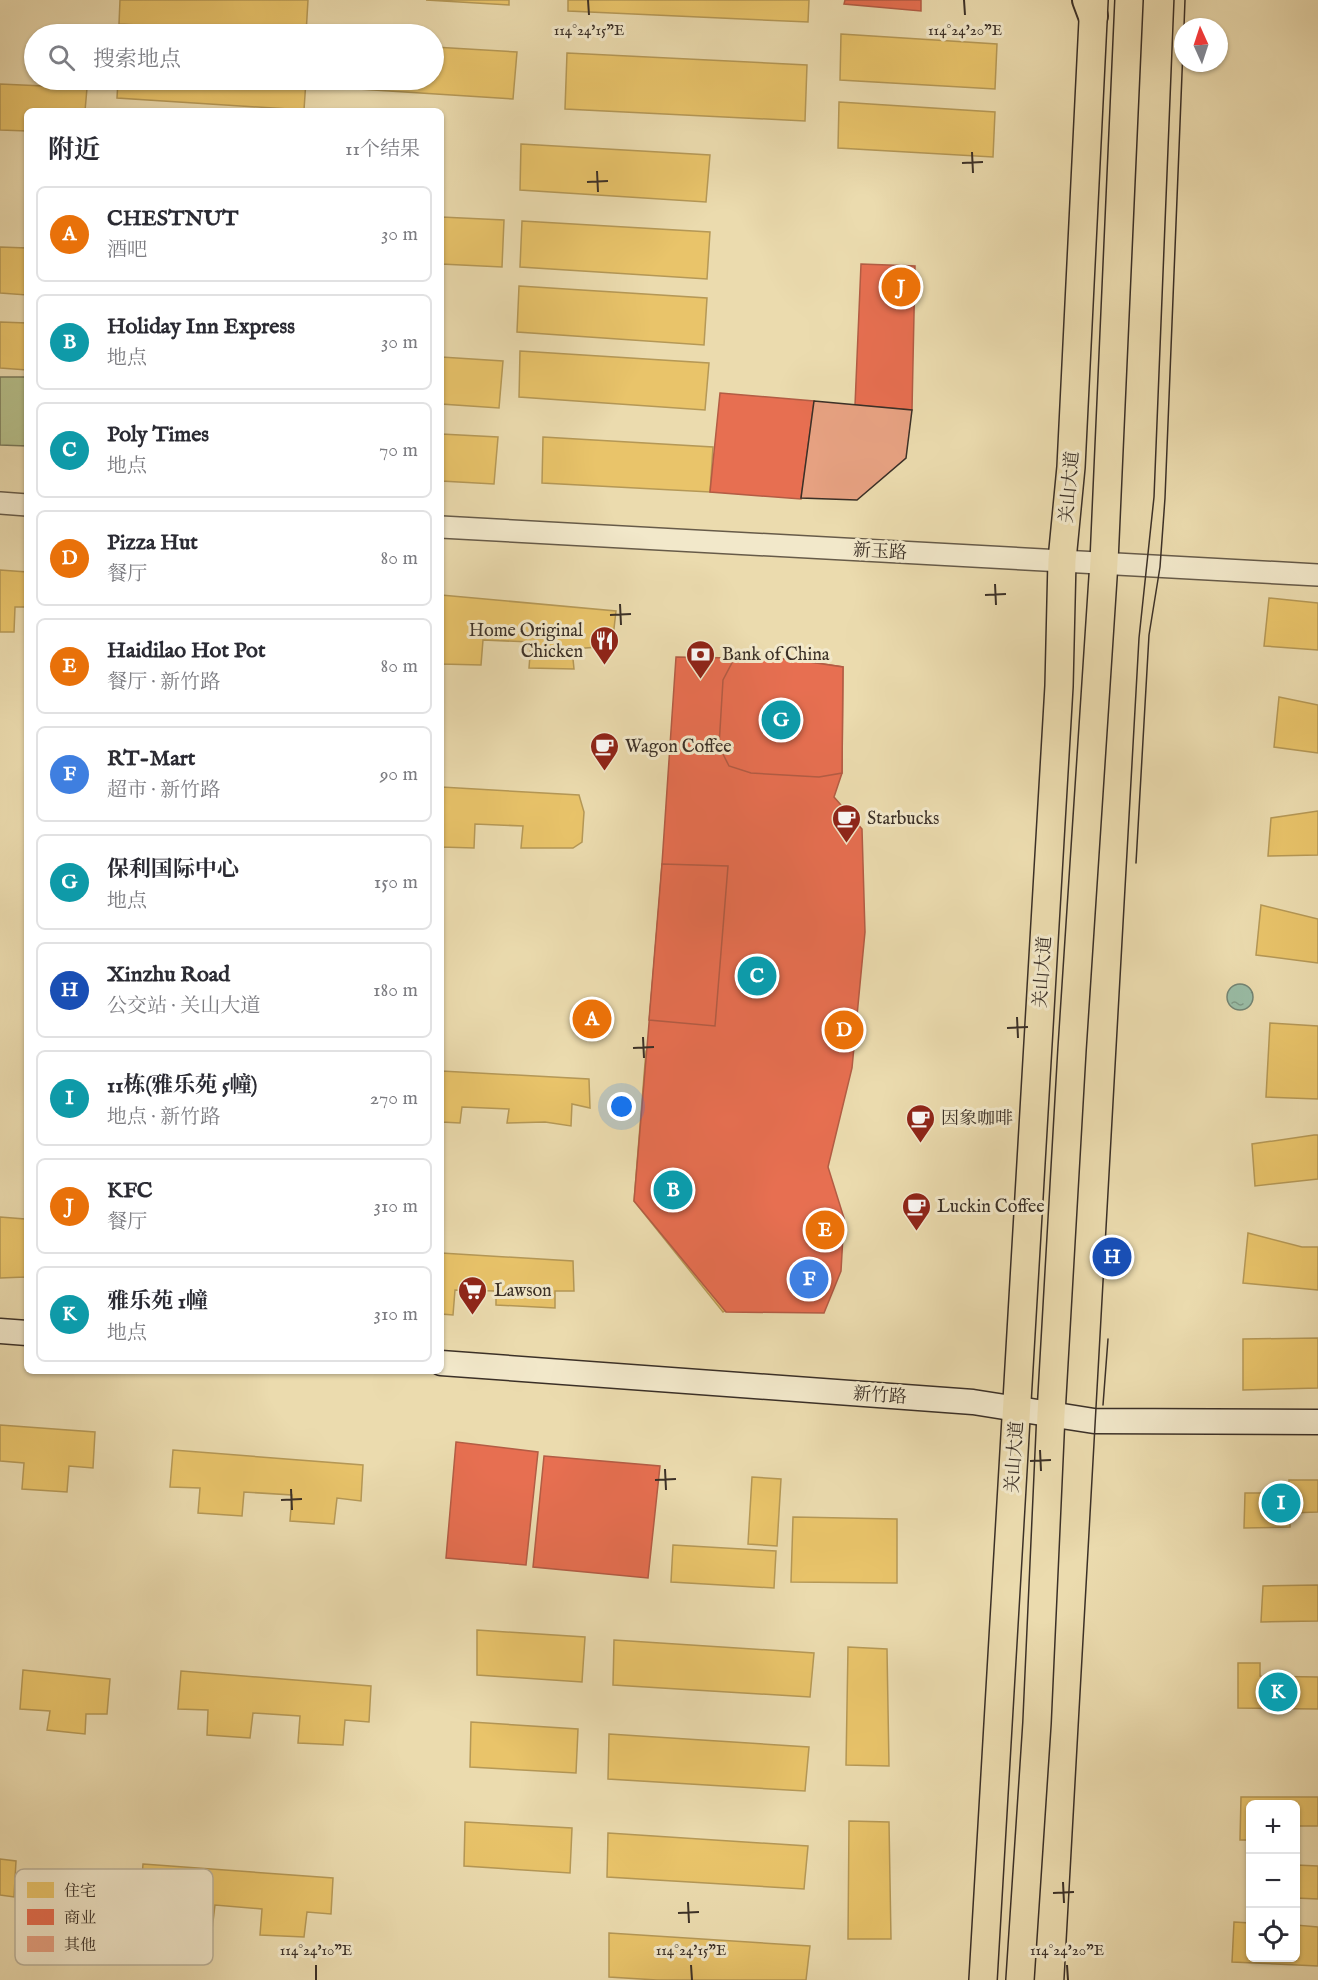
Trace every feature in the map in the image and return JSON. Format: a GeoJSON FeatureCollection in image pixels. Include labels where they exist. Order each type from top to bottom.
{"type":"FeatureCollection","features":[{"type":"Feature","properties":{"kind":"main road","name":"关山大道"},"geometry":{"type":"LineString","coordinates":[[1020,1980],[1037,1723],[1051,1414],[1104,562],[1129,0]]}},
{"type":"Feature","properties":{"kind":"main road","name":"关山大道"},"geometry":{"type":"LineString","coordinates":[[983,1980],[1058,698],[1062,560],[1071,467],[1090,4]]}},
{"type":"Feature","properties":{"kind":"main road"},"geometry":{"type":"LineString","coordinates":[[0,1331],[24,1333]]}},
{"type":"Feature","properties":{"kind":"main road","name":"新竹路"},"geometry":{"type":"LineString","coordinates":[[444,1363],[973,1402],[1101,1422],[1318,1422]]}},
{"type":"Feature","properties":{"kind":"street"},"geometry":{"type":"LineString","coordinates":[[0,503],[24,505]]}},
{"type":"Feature","properties":{"kind":"street","name":"新玉路"},"geometry":{"type":"LineString","coordinates":[[444,527],[1318,575]]}},
{"type":"Feature","properties":{"kind":"shaded area"},"geometry":{"type":"Polygon","coordinates":[[[0,377],[24,377],[24,446],[0,445],[0,377]]]}},
{"type":"Feature","properties":{"kind":"water"},"geometry":{"type":"Polygon","coordinates":[[[1240,984],[1249,988],[1253,997],[1249,1006],[1240,1010],[1231,1006],[1227,997],[1231,988],[1240,984]]]}},
{"type":"Feature","properties":{"kind":"building: 住宅"},"geometry":{"type":"Polygon","coordinates":[[[120,0],[308,0],[307,24],[119,24],[120,0]]]}},
{"type":"Feature","properties":{"kind":"building: 住宅"},"geometry":{"type":"Polygon","coordinates":[[[426,0],[509,0],[509,5],[426,0]]]}},
{"type":"Feature","properties":{"kind":"building: 住宅"},"geometry":{"type":"Polygon","coordinates":[[[568,0],[809,0],[808,22],[568,11],[568,0]]]}},
{"type":"Feature","properties":{"kind":"building: 住宅"},"geometry":{"type":"Polygon","coordinates":[[[841,34],[997,44],[995,89],[840,80],[841,34]]]}},
{"type":"Feature","properties":{"kind":"building: 住宅"},"geometry":{"type":"Polygon","coordinates":[[[444,48],[517,52],[513,99],[374,90],[444,90],[444,48]]]}},
{"type":"Feature","properties":{"kind":"building: 住宅"},"geometry":{"type":"Polygon","coordinates":[[[567,53],[807,65],[805,121],[565,109],[567,53]]]}},
{"type":"Feature","properties":{"kind":"building: 住宅"},"geometry":{"type":"Polygon","coordinates":[[[0,84],[24,85],[24,90],[87,90],[85,108],[24,108],[24,131],[0,130],[0,84]]]}},
{"type":"Feature","properties":{"kind":"building: 住宅"},"geometry":{"type":"Polygon","coordinates":[[[117,90],[305,90],[304,108],[117,98],[117,90]]]}},
{"type":"Feature","properties":{"kind":"building: 住宅"},"geometry":{"type":"Polygon","coordinates":[[[839,102],[995,112],[993,157],[838,148],[839,102]]]}},
{"type":"Feature","properties":{"kind":"building: 住宅"},"geometry":{"type":"Polygon","coordinates":[[[521,144],[710,155],[706,202],[520,190],[521,144]]]}},
{"type":"Feature","properties":{"kind":"building: 住宅"},"geometry":{"type":"Polygon","coordinates":[[[444,217],[504,220],[502,267],[444,264],[444,217]]]}},
{"type":"Feature","properties":{"kind":"building: 住宅"},"geometry":{"type":"Polygon","coordinates":[[[522,221],[710,232],[707,279],[520,267],[522,221]]]}},
{"type":"Feature","properties":{"kind":"building: 住宅"},"geometry":{"type":"Polygon","coordinates":[[[0,247],[24,248],[24,295],[0,293],[0,247]]]}},
{"type":"Feature","properties":{"kind":"building: 住宅"},"geometry":{"type":"Polygon","coordinates":[[[519,286],[707,298],[704,345],[517,332],[519,286]]]}},
{"type":"Feature","properties":{"kind":"building: 住宅"},"geometry":{"type":"Polygon","coordinates":[[[0,322],[24,323],[24,370],[0,368],[0,322]]]}},
{"type":"Feature","properties":{"kind":"building: 住宅"},"geometry":{"type":"Polygon","coordinates":[[[520,351],[709,363],[705,410],[519,397],[520,351]]]}},
{"type":"Feature","properties":{"kind":"building: 住宅"},"geometry":{"type":"Polygon","coordinates":[[[444,357],[503,361],[499,408],[444,404],[444,357]]]}},
{"type":"Feature","properties":{"kind":"building: 住宅"},"geometry":{"type":"Polygon","coordinates":[[[444,434],[498,437],[494,484],[444,481],[444,434]]]}},
{"type":"Feature","properties":{"kind":"building: 住宅"},"geometry":{"type":"Polygon","coordinates":[[[543,437],[713,447],[710,492],[542,483],[543,437]]]}},
{"type":"Feature","properties":{"kind":"building: 住宅"},"geometry":{"type":"Polygon","coordinates":[[[0,570],[24,572],[24,607],[15,607],[14,632],[0,632],[0,570]]]}},
{"type":"Feature","properties":{"kind":"building: 住宅"},"geometry":{"type":"Polygon","coordinates":[[[444,595],[616,611],[612,646],[572,649],[574,669],[529,668],[531,642],[483,640],[481,665],[444,664],[444,595]]]}},
{"type":"Feature","properties":{"kind":"building: 住宅"},"geometry":{"type":"Polygon","coordinates":[[[1269,598],[1318,603],[1318,650],[1264,646],[1269,598]]]}},
{"type":"Feature","properties":{"kind":"building: 住宅"},"geometry":{"type":"Polygon","coordinates":[[[1279,697],[1318,705],[1318,753],[1274,747],[1279,697]]]}},
{"type":"Feature","properties":{"kind":"building: 住宅"},"geometry":{"type":"Polygon","coordinates":[[[444,787],[579,795],[584,812],[582,842],[573,848],[521,848],[523,826],[475,824],[474,848],[444,847],[444,787]]]}},
{"type":"Feature","properties":{"kind":"building: 住宅"},"geometry":{"type":"Polygon","coordinates":[[[1318,811],[1318,855],[1268,856],[1271,818],[1318,811]]]}},
{"type":"Feature","properties":{"kind":"building: 住宅"},"geometry":{"type":"Polygon","coordinates":[[[1261,905],[1318,919],[1318,963],[1256,955],[1261,905]]]}},
{"type":"Feature","properties":{"kind":"building: 住宅"},"geometry":{"type":"Polygon","coordinates":[[[1270,1023],[1318,1026],[1318,1099],[1266,1097],[1270,1023]]]}},
{"type":"Feature","properties":{"kind":"building: 住宅"},"geometry":{"type":"Polygon","coordinates":[[[646,1051],[710,1051],[703,1180],[784,1270],[723,1312],[634,1201],[646,1051]]]}},
{"type":"Feature","properties":{"kind":"building: 住宅"},"geometry":{"type":"Polygon","coordinates":[[[444,1071],[589,1079],[590,1108],[572,1104],[571,1126],[545,1122],[507,1123],[509,1109],[462,1107],[460,1123],[444,1122],[444,1071]]]}},
{"type":"Feature","properties":{"kind":"building: 住宅"},"geometry":{"type":"Polygon","coordinates":[[[1318,1135],[1318,1179],[1255,1186],[1252,1144],[1318,1135]]]}},
{"type":"Feature","properties":{"kind":"building: 住宅"},"geometry":{"type":"Polygon","coordinates":[[[0,1217],[24,1219],[24,1277],[0,1278],[0,1217]]]}},
{"type":"Feature","properties":{"kind":"building: 住宅"},"geometry":{"type":"Polygon","coordinates":[[[1248,1233],[1302,1247],[1318,1247],[1318,1290],[1243,1283],[1248,1233]]]}},
{"type":"Feature","properties":{"kind":"building: 住宅"},"geometry":{"type":"Polygon","coordinates":[[[444,1253],[573,1261],[574,1291],[555,1291],[555,1308],[496,1305],[496,1291],[455,1290],[453,1315],[444,1314],[444,1253]]]}},
{"type":"Feature","properties":{"kind":"building: 住宅"},"geometry":{"type":"Polygon","coordinates":[[[1318,1338],[1318,1388],[1243,1390],[1243,1339],[1318,1338]]]}},
{"type":"Feature","properties":{"kind":"building: 住宅"},"geometry":{"type":"Polygon","coordinates":[[[0,1425],[95,1432],[93,1468],[69,1466],[67,1492],[22,1489],[24,1463],[0,1461],[0,1425]]]}},
{"type":"Feature","properties":{"kind":"building: 住宅"},"geometry":{"type":"Polygon","coordinates":[[[173,1450],[363,1465],[361,1501],[337,1498],[334,1524],[290,1521],[292,1495],[244,1492],[242,1516],[198,1513],[200,1488],[170,1487],[173,1450]]]}},
{"type":"Feature","properties":{"kind":"building: 住宅"},"geometry":{"type":"Polygon","coordinates":[[[752,1477],[781,1479],[777,1546],[748,1544],[752,1477]]]}},
{"type":"Feature","properties":{"kind":"building: 住宅"},"geometry":{"type":"Polygon","coordinates":[[[1289,1480],[1318,1480],[1318,1512],[1290,1513],[1290,1527],[1244,1528],[1245,1493],[1289,1493],[1289,1480]]]}},
{"type":"Feature","properties":{"kind":"building: 住宅"},"geometry":{"type":"Polygon","coordinates":[[[793,1517],[897,1519],[897,1583],[791,1582],[793,1517]]]}},
{"type":"Feature","properties":{"kind":"building: 住宅"},"geometry":{"type":"Polygon","coordinates":[[[673,1545],[776,1551],[774,1588],[671,1582],[673,1545]]]}},
{"type":"Feature","properties":{"kind":"building: 住宅"},"geometry":{"type":"Polygon","coordinates":[[[1318,1585],[1318,1621],[1261,1622],[1263,1586],[1318,1585]]]}},
{"type":"Feature","properties":{"kind":"building: 住宅"},"geometry":{"type":"Polygon","coordinates":[[[477,1630],[585,1637],[582,1682],[477,1675],[477,1630]]]}},
{"type":"Feature","properties":{"kind":"building: 住宅"},"geometry":{"type":"Polygon","coordinates":[[[614,1640],[814,1653],[810,1697],[613,1685],[614,1640]]]}},
{"type":"Feature","properties":{"kind":"building: 住宅"},"geometry":{"type":"Polygon","coordinates":[[[848,1647],[887,1649],[889,1766],[846,1765],[848,1647]]]}},
{"type":"Feature","properties":{"kind":"building: 住宅"},"geometry":{"type":"Polygon","coordinates":[[[1238,1663],[1260,1663],[1260,1676],[1318,1677],[1318,1709],[1238,1708],[1238,1663]]]}},
{"type":"Feature","properties":{"kind":"building: 住宅"},"geometry":{"type":"Polygon","coordinates":[[[23,1670],[110,1679],[107,1714],[86,1714],[85,1734],[47,1730],[50,1711],[20,1709],[23,1670]]]}},
{"type":"Feature","properties":{"kind":"building: 住宅"},"geometry":{"type":"Polygon","coordinates":[[[181,1671],[371,1686],[369,1722],[345,1720],[343,1745],[298,1743],[300,1716],[253,1713],[250,1738],[207,1735],[208,1710],[178,1709],[181,1671]]]}},
{"type":"Feature","properties":{"kind":"building: 住宅"},"geometry":{"type":"Polygon","coordinates":[[[471,1722],[578,1729],[576,1773],[470,1767],[471,1722]]]}},
{"type":"Feature","properties":{"kind":"building: 住宅"},"geometry":{"type":"Polygon","coordinates":[[[609,1734],[809,1747],[805,1791],[608,1779],[609,1734]]]}},
{"type":"Feature","properties":{"kind":"building: 住宅"},"geometry":{"type":"Polygon","coordinates":[[[1241,1797],[1318,1797],[1318,1826],[1300,1826],[1300,1800],[1246,1800],[1246,1840],[1240,1840],[1241,1797]]]}},
{"type":"Feature","properties":{"kind":"building: 住宅"},"geometry":{"type":"Polygon","coordinates":[[[849,1821],[889,1822],[891,1939],[848,1939],[849,1821]]]}},
{"type":"Feature","properties":{"kind":"building: 住宅"},"geometry":{"type":"Polygon","coordinates":[[[465,1822],[572,1828],[570,1873],[464,1866],[465,1822]]]}},
{"type":"Feature","properties":{"kind":"building: 住宅"},"geometry":{"type":"Polygon","coordinates":[[[608,1833],[808,1846],[804,1889],[607,1877],[608,1833]]]}},
{"type":"Feature","properties":{"kind":"building: 住宅"},"geometry":{"type":"Polygon","coordinates":[[[0,1859],[16,1861],[14,1897],[0,1895],[0,1859]]]}},
{"type":"Feature","properties":{"kind":"building: 住宅"},"geometry":{"type":"Polygon","coordinates":[[[143,1864],[211,1869],[143,1869],[143,1864]]]}},
{"type":"Feature","properties":{"kind":"building: 住宅"},"geometry":{"type":"Polygon","coordinates":[[[1300,1865],[1318,1866],[1318,1899],[1300,1898],[1300,1865]]]}},
{"type":"Feature","properties":{"kind":"building: 住宅"},"geometry":{"type":"Polygon","coordinates":[[[213,1869],[333,1878],[331,1914],[307,1912],[304,1937],[260,1935],[262,1909],[215,1905],[213,1922],[213,1869]]]}},
{"type":"Feature","properties":{"kind":"building: 住宅"},"geometry":{"type":"Polygon","coordinates":[[[1234,1922],[1246,1923],[1246,1962],[1300,1962],[1300,1925],[1318,1927],[1318,1966],[1232,1962],[1234,1922]]]}},
{"type":"Feature","properties":{"kind":"building: 住宅"},"geometry":{"type":"Polygon","coordinates":[[[609,1933],[810,1946],[806,1980],[657,1980],[609,1977],[609,1933]]]}},
{"type":"Feature","properties":{"kind":"building: 商业"},"geometry":{"type":"Polygon","coordinates":[[[845,0],[921,0],[921,11],[844,4],[845,0]]]}},
{"type":"Feature","properties":{"kind":"building: 商业"},"geometry":{"type":"Polygon","coordinates":[[[861,264],[915,266],[912,410],[855,405],[861,264]]]}},
{"type":"Feature","properties":{"kind":"building: 商业"},"geometry":{"type":"Polygon","coordinates":[[[720,393],[814,401],[801,499],[710,492],[720,393]]]}},
{"type":"Feature","properties":{"kind":"building: 商业"},"geometry":{"type":"Polygon","coordinates":[[[676,657],[789,659],[843,667],[842,773],[834,797],[862,829],[865,932],[852,1068],[828,1167],[844,1218],[841,1271],[824,1313],[726,1312],[634,1201],[660,893],[676,657]]]}},
{"type":"Feature","properties":{"kind":"building: 商业"},"geometry":{"type":"Polygon","coordinates":[[[734,659],[789,659],[843,667],[842,773],[819,777],[751,773],[729,766],[719,746],[723,680],[734,659]]]}},
{"type":"Feature","properties":{"kind":"building: 商业"},"geometry":{"type":"Polygon","coordinates":[[[662,864],[728,866],[715,1026],[649,1020],[662,864]]]}},
{"type":"Feature","properties":{"kind":"building: 商业"},"geometry":{"type":"Polygon","coordinates":[[[456,1442],[538,1452],[526,1565],[446,1558],[456,1442]]]}},
{"type":"Feature","properties":{"kind":"building: 商业"},"geometry":{"type":"Polygon","coordinates":[[[544,1456],[660,1466],[648,1578],[533,1567],[544,1456]]]}},
{"type":"Feature","properties":{"kind":"building: 其他"},"geometry":{"type":"Polygon","coordinates":[[[814,401],[912,410],[906,458],[857,500],[801,498],[814,401]]]}},
{"type":"Feature","properties":{"kind":"tram line"},"geometry":{"type":"LineString","coordinates":[[1064,1980],[1139,638],[1154,497],[1174,0]]}},
{"type":"Feature","properties":{"kind":"tram line"},"geometry":{"type":"LineString","coordinates":[[1184,18],[1185,0]]}},
{"type":"Feature","properties":{"kind":"tram line"},"geometry":{"type":"LineString","coordinates":[[1136,863],[1149,635],[1160,567],[1165,498],[1182,72]]}},
{"type":"Feature","properties":{"kind":"tram line"},"geometry":{"type":"LineString","coordinates":[[1103,1405],[1108,1339]]}},
{"type":"Feature","properties":{"kind":"place","name":"KFC"},"geometry":{"type":"Point","coordinates":[901,287]}},
{"type":"Feature","properties":{"kind":"place","name":"Home Original Chicken"},"geometry":{"type":"Point","coordinates":[604,666]}},
{"type":"Feature","properties":{"kind":"place","name":"Bank of China"},"geometry":{"type":"Point","coordinates":[701,680]}},
{"type":"Feature","properties":{"kind":"place","name":"保利国际中心"},"geometry":{"type":"Point","coordinates":[781,720]}},
{"type":"Feature","properties":{"kind":"place","name":"Wagon Coffee"},"geometry":{"type":"Point","coordinates":[604,772]}},
{"type":"Feature","properties":{"kind":"place","name":"Starbucks"},"geometry":{"type":"Point","coordinates":[846,844]}},
{"type":"Feature","properties":{"kind":"place","name":"Poly Times"},"geometry":{"type":"Point","coordinates":[757,976]}},
{"type":"Feature","properties":{"kind":"place","name":"CHESTNUT"},"geometry":{"type":"Point","coordinates":[592,1019]}},
{"type":"Feature","properties":{"kind":"place","name":"Pizza Hut"},"geometry":{"type":"Point","coordinates":[844,1030]}},
{"type":"Feature","properties":{"kind":"place","name":"因象咖啡"},"geometry":{"type":"Point","coordinates":[920,1144]}},
{"type":"Feature","properties":{"kind":"place","name":"Holiday Inn Express"},"geometry":{"type":"Point","coordinates":[673,1190]}},
{"type":"Feature","properties":{"kind":"place","name":"Haidilao Hot Pot"},"geometry":{"type":"Point","coordinates":[825,1230]}},
{"type":"Feature","properties":{"kind":"place","name":"Luckin Coffee"},"geometry":{"type":"Point","coordinates":[916,1232]}},
{"type":"Feature","properties":{"kind":"place","name":"Xinzhu Road"},"geometry":{"type":"Point","coordinates":[1112,1257]}},
{"type":"Feature","properties":{"kind":"place","name":"RT-Mart"},"geometry":{"type":"Point","coordinates":[809,1279]}},
{"type":"Feature","properties":{"kind":"place","name":"Lawson"},"geometry":{"type":"Point","coordinates":[473,1316]}},
{"type":"Feature","properties":{"kind":"place","name":"11栋(雅乐苑 5幢)"},"geometry":{"type":"Point","coordinates":[1281,1503]}},
{"type":"Feature","properties":{"kind":"place","name":"雅乐苑 1幢"},"geometry":{"type":"Point","coordinates":[1278,1692]}}]}
